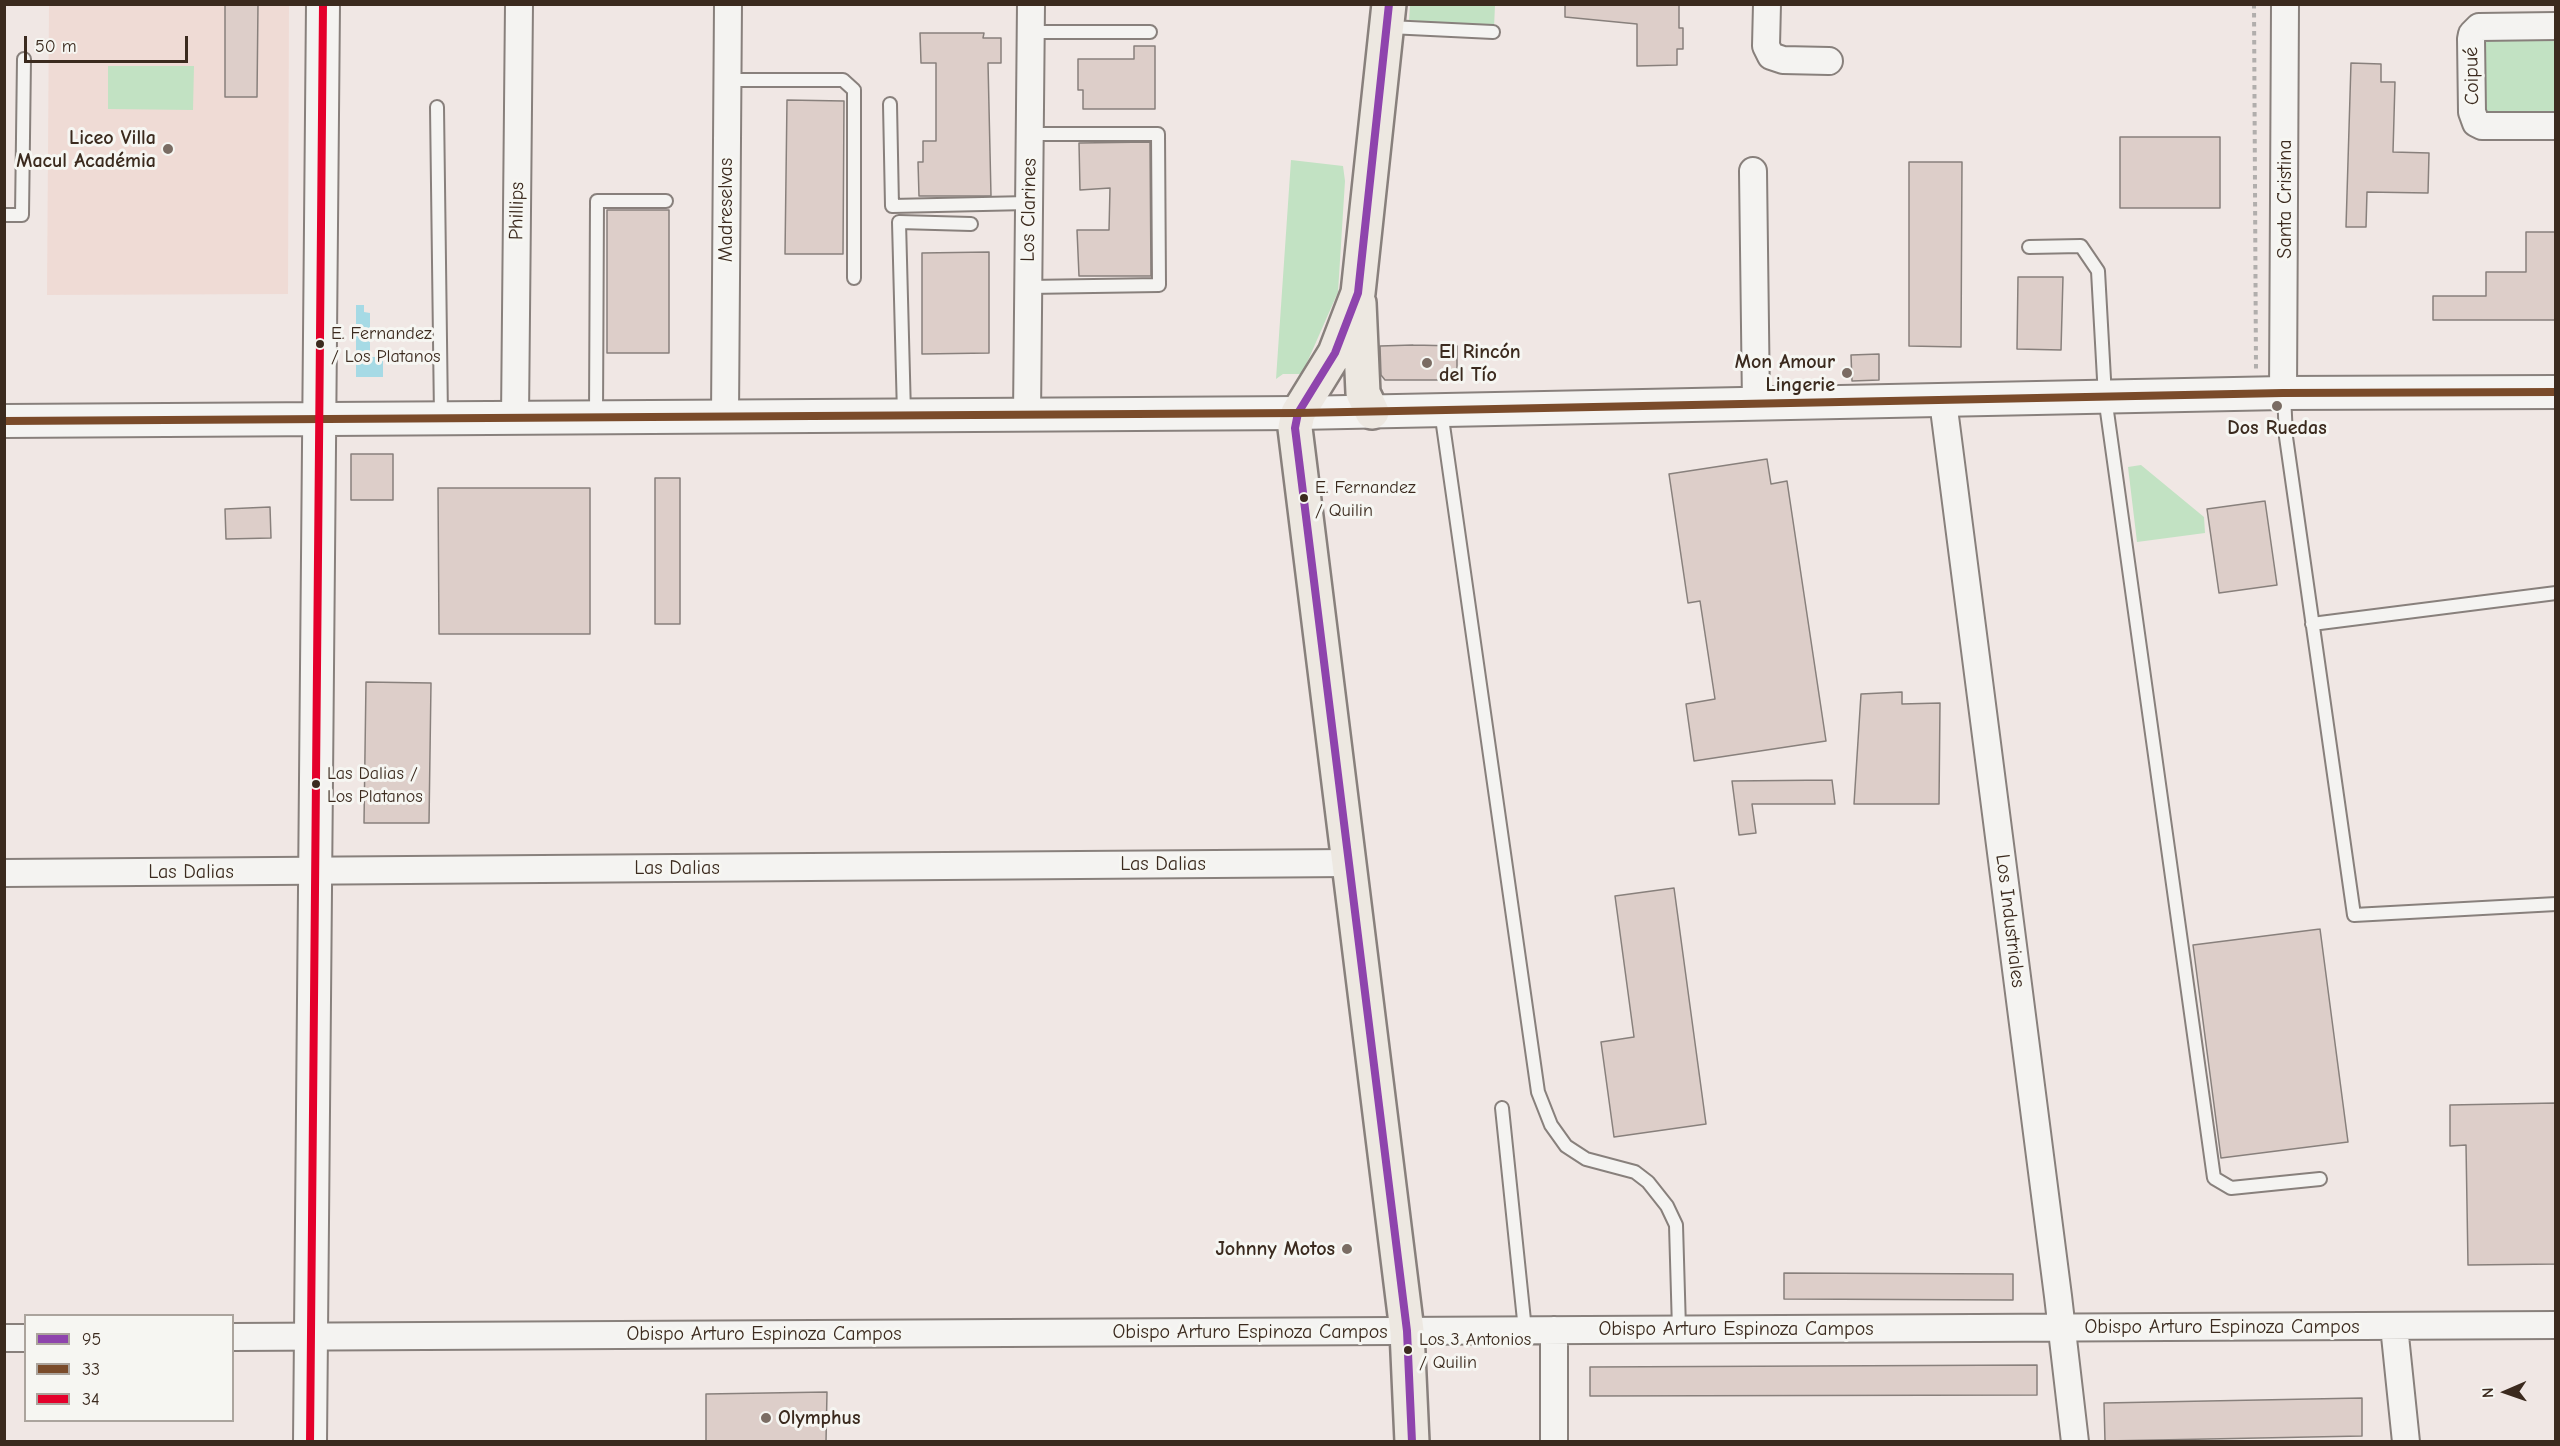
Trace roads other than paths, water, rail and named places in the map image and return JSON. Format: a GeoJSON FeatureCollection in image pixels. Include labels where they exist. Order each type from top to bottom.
{"type":"FeatureCollection","features":[{"type":"Feature","properties":{"kind":"main road"},"geometry":{"type":"LineString","coordinates":[[1372,412],[1363,393],[1358,293],[1388,16]]}},
{"type":"Feature","properties":{"kind":"main road"},"geometry":{"type":"LineString","coordinates":[[1358,293],[1335,353],[1298,413],[1295,428],[1407,1331],[1412,1442]]}},
{"type":"Feature","properties":{"kind":"street"},"geometry":{"type":"LineString","coordinates":[[310,1442],[313,871],[323,4]]}},
{"type":"Feature","properties":{"kind":"street","name":"Phillips"},"geometry":{"type":"LineString","coordinates":[[515,417],[519,4]]}},
{"type":"Feature","properties":{"kind":"street","name":"Madreselvas"},"geometry":{"type":"LineString","coordinates":[[725,416],[728,4]]}},
{"type":"Feature","properties":{"kind":"street","name":"Los Clarines"},"geometry":{"type":"LineString","coordinates":[[1027,415],[1031,4]]}},
{"type":"Feature","properties":{"kind":"street"},"geometry":{"type":"LineString","coordinates":[[1767,4],[1766,46],[1771,56],[1783,60],[1829,61]]}},
{"type":"Feature","properties":{"kind":"street","name":"Santa Cristina"},"geometry":{"type":"LineString","coordinates":[[2283,393],[2285,4]]}},
{"type":"Feature","properties":{"kind":"street","name":"Coipué"},"geometry":{"type":"LineString","coordinates":[[2556,26],[2479,27],[2472,34],[2471,39],[2472,112],[2476,123],[2482,126],[2556,126]]}},
{"type":"Feature","properties":{"kind":"street"},"geometry":{"type":"LineString","coordinates":[[1753,171],[1756,404]]}},
{"type":"Feature","properties":{"kind":"street"},"geometry":{"type":"LineString","coordinates":[[4,421],[1298,413],[2283,393],[2556,392]]}},
{"type":"Feature","properties":{"kind":"street","name":"Los Industriales"},"geometry":{"type":"LineString","coordinates":[[1942,401],[2075,1442]]}},
{"type":"Feature","properties":{"kind":"street","name":"Las Dalias"},"geometry":{"type":"LineString","coordinates":[[4,873],[1349,863]]}},
{"type":"Feature","properties":{"kind":"street","name":"Obispo Arturo Espinoza Campos"},"geometry":{"type":"LineString","coordinates":[[234,1337],[2556,1324]]}},
{"type":"Feature","properties":{"kind":"street"},"geometry":{"type":"LineString","coordinates":[[2394,1326],[2406,1442]]}},
{"type":"Feature","properties":{"kind":"street"},"geometry":{"type":"LineString","coordinates":[[1554,1330],[1554,1442]]}},
{"type":"Feature","properties":{"kind":"street"},"geometry":{"type":"LineString","coordinates":[[4,1338],[24,1338]]}},
{"type":"Feature","properties":{"kind":"lane"},"geometry":{"type":"LineString","coordinates":[[1388,16],[1493,32]]}},
{"type":"Feature","properties":{"kind":"lane"},"geometry":{"type":"LineString","coordinates":[[1031,32],[1150,32]]}},
{"type":"Feature","properties":{"kind":"lane"},"geometry":{"type":"LineString","coordinates":[[4,215],[22,215],[24,59]]}},
{"type":"Feature","properties":{"kind":"lane"},"geometry":{"type":"LineString","coordinates":[[727,81],[843,80],[854,90],[854,278]]}},
{"type":"Feature","properties":{"kind":"lane"},"geometry":{"type":"LineString","coordinates":[[890,104],[892,206],[1028,204]]}},
{"type":"Feature","properties":{"kind":"lane"},"geometry":{"type":"LineString","coordinates":[[437,106],[441,418]]}},
{"type":"Feature","properties":{"kind":"lane"},"geometry":{"type":"LineString","coordinates":[[1028,286],[1159,285],[1158,134],[1030,134]]}},
{"type":"Feature","properties":{"kind":"lane"},"geometry":{"type":"LineString","coordinates":[[596,417],[597,201],[666,201]]}},
{"type":"Feature","properties":{"kind":"lane"},"geometry":{"type":"LineString","coordinates":[[904,416],[899,222],[971,224]]}},
{"type":"Feature","properties":{"kind":"lane"},"geometry":{"type":"LineString","coordinates":[[2029,247],[2082,246],[2098,271],[2105,397],[2214,1178],[2231,1188],[2320,1179]]}},
{"type":"Feature","properties":{"kind":"lane"},"geometry":{"type":"LineString","coordinates":[[2283,393],[2286,437],[2354,915],[2556,903]]}},
{"type":"Feature","properties":{"kind":"lane"},"geometry":{"type":"LineString","coordinates":[[1441,411],[1538,1092],[1551,1125],[1566,1146],[1586,1159],[1635,1172],[1647,1182],[1667,1206],[1676,1225],[1679,1329]]}},
{"type":"Feature","properties":{"kind":"lane"},"geometry":{"type":"LineString","coordinates":[[2312,624],[2556,593]]}},
{"type":"Feature","properties":{"kind":"lane"},"geometry":{"type":"LineString","coordinates":[[1502,1108],[1525,1330]]}},
{"type":"Feature","properties":{"kind":"water"},"geometry":{"type":"Polygon","coordinates":[[[356,305],[364,305],[364,312],[370,313],[370,357],[383,357],[383,377],[356,377],[356,305]]]}},
{"type":"Feature","properties":{"kind":"place","name":"Liceo Villa Macul Académia"},"geometry":{"type":"Point","coordinates":[168,149]}},
{"type":"Feature","properties":{"kind":"place","name":"E. Fernandez / Los Platanos"},"geometry":{"type":"Point","coordinates":[320,344]}},
{"type":"Feature","properties":{"kind":"place","name":"El Rincón del Tío"},"geometry":{"type":"Point","coordinates":[1427,363]}},
{"type":"Feature","properties":{"kind":"place","name":"Mon Amour Lingerie"},"geometry":{"type":"Point","coordinates":[1847,373]}},
{"type":"Feature","properties":{"kind":"place","name":"Dos Ruedas"},"geometry":{"type":"Point","coordinates":[2277,406]}},
{"type":"Feature","properties":{"kind":"place","name":"E. Fernandez / Quilin"},"geometry":{"type":"Point","coordinates":[1304,498]}},
{"type":"Feature","properties":{"kind":"place","name":"Las Dalias / Los Platanos"},"geometry":{"type":"Point","coordinates":[316,784]}},
{"type":"Feature","properties":{"kind":"place","name":"Johnny Motos"},"geometry":{"type":"Point","coordinates":[1347,1249]}},
{"type":"Feature","properties":{"kind":"place","name":"Los 3 Antonios / Quilin"},"geometry":{"type":"Point","coordinates":[1408,1350]}},
{"type":"Feature","properties":{"kind":"place","name":"Olymphus"},"geometry":{"type":"Point","coordinates":[766,1418]}}]}
